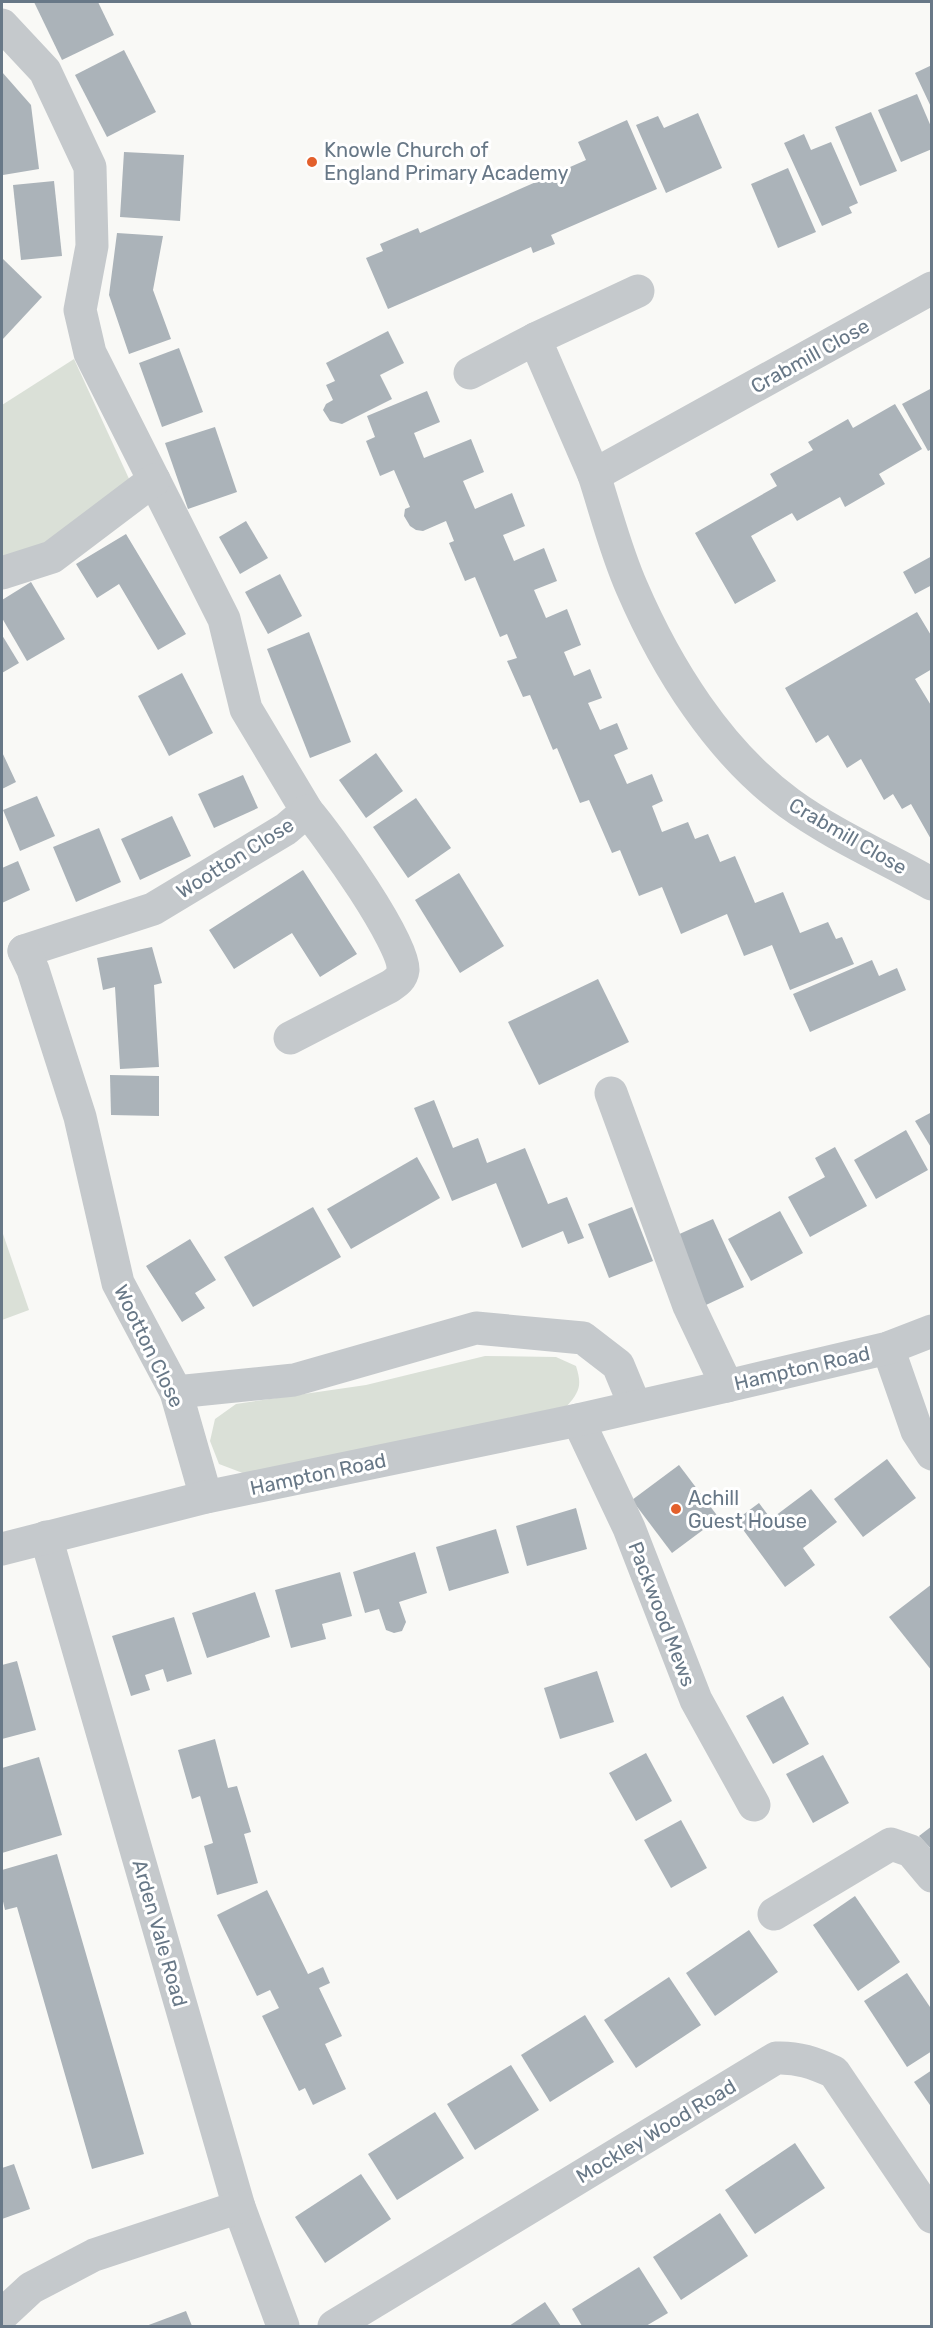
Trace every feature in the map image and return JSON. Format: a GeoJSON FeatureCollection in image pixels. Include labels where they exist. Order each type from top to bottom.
{"type":"FeatureCollection","features":[{"type":"Feature","properties":{"kind":"street","name":"Wootton Close"},"geometry":{"type":"LineString","coordinates":[[2,25],[45,71],[90,167],[92,246],[80,310],[90,353],[224,619],[246,709],[307,812],[286,829],[153,909],[13,946],[33,970],[80,1117],[118,1283],[176,1392],[206,1497]]}},
{"type":"Feature","properties":{"kind":"street","name":"Crabmill Close"},"geometry":{"type":"LineString","coordinates":[[594,475],[932,288]]}},
{"type":"Feature","properties":{"kind":"street"},"geometry":{"type":"LineString","coordinates":[[470,374],[535,339],[638,291]]}},
{"type":"Feature","properties":{"kind":"street","name":"Crabmill Close"},"geometry":{"type":"LineString","coordinates":[[535,339],[594,475],[631,586],[665,657],[701,711],[759,779],[789,803],[844,838],[927,876]]}},
{"type":"Feature","properties":{"kind":"street"},"geometry":{"type":"LineString","coordinates":[[2,573],[52,557],[154,480]]}},
{"type":"Feature","properties":{"kind":"street"},"geometry":{"type":"LineString","coordinates":[[290,1038],[388,987],[402,975],[403,969],[402,957],[393,936],[334,847],[307,812]]}},
{"type":"Feature","properties":{"kind":"street"},"geometry":{"type":"LineString","coordinates":[[610,1093],[689,1306],[728,1386]]}},
{"type":"Feature","properties":{"kind":"street"},"geometry":{"type":"LineString","coordinates":[[176,1392],[294,1380],[476,1328],[583,1338],[618,1365],[635,1406]]}},
{"type":"Feature","properties":{"kind":"street","name":"Hampton Road"},"geometry":{"type":"LineString","coordinates":[[2,1549],[206,1497],[578,1420],[728,1386],[888,1348],[932,1331]]}},
{"type":"Feature","properties":{"kind":"street"},"geometry":{"type":"LineString","coordinates":[[888,1348],[917,1431],[932,1454]]}},
{"type":"Feature","properties":{"kind":"street","name":"Packwood Mews"},"geometry":{"type":"LineString","coordinates":[[578,1420],[629,1528],[696,1700],[754,1805]]}},
{"type":"Feature","properties":{"kind":"street","name":"Arden Vale Road"},"geometry":{"type":"LineString","coordinates":[[46,1537],[239,2207],[283,2326]]}},
{"type":"Feature","properties":{"kind":"street"},"geometry":{"type":"LineString","coordinates":[[774,1914],[891,1844],[911,1851],[932,1876]]}},
{"type":"Feature","properties":{"kind":"street","name":"Mockley Wood Road"},"geometry":{"type":"LineString","coordinates":[[334,2326],[776,2058],[793,2057],[811,2061],[834,2072],[932,2217]]}},
{"type":"Feature","properties":{"kind":"street"},"geometry":{"type":"LineString","coordinates":[[2,2315],[31,2288],[94,2255],[239,2207]]}},
{"type":"Feature","properties":{"kind":"shaded area"},"geometry":{"type":"Polygon","coordinates":[[[74,359],[130,481],[34,553],[2,560],[2,405],[74,359]]]}},
{"type":"Feature","properties":{"kind":"shaded area"},"geometry":{"type":"Polygon","coordinates":[[[2,1231],[29,1310],[2,1320],[2,1231]]]}},
{"type":"Feature","properties":{"kind":"shaded area"},"geometry":{"type":"Polygon","coordinates":[[[485,1356],[556,1357],[576,1366],[579,1387],[567,1406],[248,1475],[219,1464],[210,1441],[215,1419],[236,1404],[366,1385],[485,1356]]]}},
{"type":"Feature","properties":{"kind":"building"},"geometry":{"type":"Polygon","coordinates":[[[34,2],[98,2],[114,35],[62,60],[34,2]]]}},
{"type":"Feature","properties":{"kind":"building"},"geometry":{"type":"Polygon","coordinates":[[[124,50],[156,112],[107,137],[75,75],[124,50]]]}},
{"type":"Feature","properties":{"kind":"building"},"geometry":{"type":"Polygon","coordinates":[[[932,65],[932,109],[915,73],[932,65]]]}},
{"type":"Feature","properties":{"kind":"building"},"geometry":{"type":"Polygon","coordinates":[[[2,72],[31,105],[39,169],[3,175],[2,72]]]}},
{"type":"Feature","properties":{"kind":"building"},"geometry":{"type":"Polygon","coordinates":[[[917,94],[932,129],[932,149],[901,162],[878,110],[917,94]]]}},
{"type":"Feature","properties":{"kind":"building"},"geometry":{"type":"Polygon","coordinates":[[[871,112],[897,171],[860,186],[835,127],[871,112]]]}},
{"type":"Feature","properties":{"kind":"building"},"geometry":{"type":"Polygon","coordinates":[[[698,113],[722,168],[666,193],[636,125],[658,116],[664,128],[698,113]]]}},
{"type":"Feature","properties":{"kind":"building"},"geometry":{"type":"Polygon","coordinates":[[[627,120],[657,189],[551,235],[555,244],[533,253],[531,247],[388,309],[366,258],[383,251],[380,244],[418,228],[420,233],[586,160],[578,142],[627,120]]]}},
{"type":"Feature","properties":{"kind":"building"},"geometry":{"type":"Polygon","coordinates":[[[804,134],[811,150],[831,142],[858,203],[849,207],[852,213],[822,226],[784,143],[804,134]]]}},
{"type":"Feature","properties":{"kind":"building"},"geometry":{"type":"Polygon","coordinates":[[[124,152],[184,155],[180,221],[120,217],[124,152]]]}},
{"type":"Feature","properties":{"kind":"building"},"geometry":{"type":"Polygon","coordinates":[[[788,168],[816,232],[778,248],[751,184],[788,168]]]}},
{"type":"Feature","properties":{"kind":"building"},"geometry":{"type":"Polygon","coordinates":[[[54,181],[62,256],[21,260],[13,185],[54,181]]]}},
{"type":"Feature","properties":{"kind":"building"},"geometry":{"type":"Polygon","coordinates":[[[117,233],[163,236],[153,290],[171,339],[129,354],[109,295],[117,233]]]}},
{"type":"Feature","properties":{"kind":"building"},"geometry":{"type":"Polygon","coordinates":[[[2,258],[42,297],[2,340],[2,258]]]}},
{"type":"Feature","properties":{"kind":"building"},"geometry":{"type":"Polygon","coordinates":[[[388,331],[404,363],[380,375],[392,399],[342,424],[330,421],[323,410],[326,404],[333,400],[326,385],[335,381],[326,363],[388,331]]]}},
{"type":"Feature","properties":{"kind":"building"},"geometry":{"type":"Polygon","coordinates":[[[179,348],[203,412],[162,427],[139,363],[179,348]]]}},
{"type":"Feature","properties":{"kind":"building"},"geometry":{"type":"Polygon","coordinates":[[[932,388],[932,449],[928,451],[902,404],[932,388]]]}},
{"type":"Feature","properties":{"kind":"building"},"geometry":{"type":"Polygon","coordinates":[[[427,391],[440,422],[414,433],[424,458],[471,439],[484,472],[463,481],[475,509],[512,493],[525,526],[503,535],[514,561],[544,548],[557,581],[534,590],[546,618],[567,609],[581,645],[564,652],[574,676],[590,669],[602,698],[588,703],[600,730],[617,723],[628,749],[614,755],[627,784],[652,774],[663,801],[652,806],[662,832],[688,822],[695,839],[708,834],[720,862],[735,856],[755,903],[783,892],[800,933],[828,922],[836,939],[842,937],[854,964],[790,990],[772,945],[744,956],[727,914],[681,934],[662,887],[639,896],[620,850],[612,853],[589,800],[580,803],[557,748],[553,750],[530,695],[523,697],[507,661],[517,658],[507,634],[500,637],[475,577],[465,581],[449,543],[454,541],[446,521],[423,531],[410,526],[404,516],[405,509],[410,507],[394,470],[380,476],[366,441],[375,437],[367,416],[427,391]]]}},
{"type":"Feature","properties":{"kind":"building"},"geometry":{"type":"Polygon","coordinates":[[[895,404],[922,449],[879,474],[885,484],[845,507],[840,497],[797,521],[792,513],[751,536],[776,581],[735,604],[695,533],[777,486],[770,474],[813,450],[808,442],[848,419],[853,428],[895,404]]]}},
{"type":"Feature","properties":{"kind":"building"},"geometry":{"type":"Polygon","coordinates":[[[215,427],[237,492],[188,509],[165,443],[215,427]]]}},
{"type":"Feature","properties":{"kind":"building"},"geometry":{"type":"Polygon","coordinates":[[[246,521],[268,558],[240,574],[219,537],[246,521]]]}},
{"type":"Feature","properties":{"kind":"building"},"geometry":{"type":"Polygon","coordinates":[[[126,534],[186,634],[158,650],[119,584],[97,598],[76,564],[126,534]]]}},
{"type":"Feature","properties":{"kind":"building"},"geometry":{"type":"Polygon","coordinates":[[[932,556],[932,585],[915,594],[903,572],[932,556]]]}},
{"type":"Feature","properties":{"kind":"building"},"geometry":{"type":"Polygon","coordinates":[[[280,574],[302,616],[268,634],[245,592],[280,574]]]}},
{"type":"Feature","properties":{"kind":"building"},"geometry":{"type":"Polygon","coordinates":[[[31,582],[65,639],[27,661],[2,618],[2,600],[31,582]]]}},
{"type":"Feature","properties":{"kind":"building"},"geometry":{"type":"Polygon","coordinates":[[[917,612],[932,637],[932,669],[915,679],[932,707],[932,841],[911,804],[902,809],[893,794],[884,800],[861,759],[847,768],[828,735],[816,743],[785,688],[917,612]]]}},
{"type":"Feature","properties":{"kind":"building"},"geometry":{"type":"Polygon","coordinates":[[[309,632],[351,742],[310,758],[267,649],[309,632]]]}},
{"type":"Feature","properties":{"kind":"building"},"geometry":{"type":"Polygon","coordinates":[[[2,635],[19,663],[2,673],[2,635]]]}},
{"type":"Feature","properties":{"kind":"building"},"geometry":{"type":"Polygon","coordinates":[[[182,673],[213,733],[169,756],[138,696],[182,673]]]}},
{"type":"Feature","properties":{"kind":"building"},"geometry":{"type":"Polygon","coordinates":[[[2,752],[16,782],[2,789],[2,752]]]}},
{"type":"Feature","properties":{"kind":"building"},"geometry":{"type":"Polygon","coordinates":[[[376,753],[403,791],[366,818],[339,780],[376,753]]]}},
{"type":"Feature","properties":{"kind":"building"},"geometry":{"type":"Polygon","coordinates":[[[243,775],[258,808],[214,828],[198,794],[243,775]]]}},
{"type":"Feature","properties":{"kind":"building"},"geometry":{"type":"Polygon","coordinates":[[[37,796],[55,836],[20,851],[3,810],[37,796]]]}},
{"type":"Feature","properties":{"kind":"building"},"geometry":{"type":"Polygon","coordinates":[[[416,798],[451,848],[408,878],[373,827],[416,798]]]}},
{"type":"Feature","properties":{"kind":"building"},"geometry":{"type":"Polygon","coordinates":[[[172,816],[191,856],[140,880],[121,839],[172,816]]]}},
{"type":"Feature","properties":{"kind":"building"},"geometry":{"type":"Polygon","coordinates":[[[99,828],[121,882],[76,902],[53,847],[99,828]]]}},
{"type":"Feature","properties":{"kind":"building"},"geometry":{"type":"Polygon","coordinates":[[[18,861],[30,890],[2,903],[2,868],[18,861]]]}},
{"type":"Feature","properties":{"kind":"building"},"geometry":{"type":"Polygon","coordinates":[[[303,870],[357,954],[320,977],[292,933],[234,969],[209,930],[303,870]]]}},
{"type":"Feature","properties":{"kind":"building"},"geometry":{"type":"Polygon","coordinates":[[[459,873],[504,946],[460,973],[415,900],[459,873]]]}},
{"type":"Feature","properties":{"kind":"building"},"geometry":{"type":"Polygon","coordinates":[[[152,947],[162,983],[154,985],[159,1067],[120,1069],[115,987],[103,990],[97,958],[152,947]]]}},
{"type":"Feature","properties":{"kind":"building"},"geometry":{"type":"Polygon","coordinates":[[[872,960],[879,976],[897,968],[906,990],[810,1032],[793,994],[872,960]]]}},
{"type":"Feature","properties":{"kind":"building"},"geometry":{"type":"Polygon","coordinates":[[[598,979],[629,1042],[539,1085],[508,1022],[598,979]]]}},
{"type":"Feature","properties":{"kind":"building"},"geometry":{"type":"Polygon","coordinates":[[[110,1075],[159,1076],[159,1116],[111,1115],[110,1075]]]}},
{"type":"Feature","properties":{"kind":"building"},"geometry":{"type":"Polygon","coordinates":[[[434,1100],[453,1148],[478,1138],[487,1163],[525,1148],[548,1204],[567,1197],[584,1238],[568,1244],[563,1231],[522,1248],[496,1183],[452,1201],[414,1108],[434,1100]]]}},
{"type":"Feature","properties":{"kind":"building"},"geometry":{"type":"Polygon","coordinates":[[[932,1112],[932,1149],[915,1121],[932,1112]]]}},
{"type":"Feature","properties":{"kind":"building"},"geometry":{"type":"Polygon","coordinates":[[[906,1130],[928,1170],[876,1199],[854,1160],[906,1130]]]}},
{"type":"Feature","properties":{"kind":"building"},"geometry":{"type":"Polygon","coordinates":[[[835,1147],[867,1206],[810,1237],[788,1197],[825,1177],[815,1158],[835,1147]]]}},
{"type":"Feature","properties":{"kind":"building"},"geometry":{"type":"Polygon","coordinates":[[[417,1157],[440,1198],[351,1249],[327,1209],[417,1157]]]}},
{"type":"Feature","properties":{"kind":"building"},"geometry":{"type":"Polygon","coordinates":[[[313,1207],[341,1257],[253,1307],[224,1257],[313,1207]]]}},
{"type":"Feature","properties":{"kind":"building"},"geometry":{"type":"Polygon","coordinates":[[[632,1207],[653,1261],[609,1278],[588,1224],[632,1207]]]}},
{"type":"Feature","properties":{"kind":"building"},"geometry":{"type":"Polygon","coordinates":[[[780,1211],[803,1253],[751,1281],[728,1239],[780,1211]]]}},
{"type":"Feature","properties":{"kind":"building"},"geometry":{"type":"Polygon","coordinates":[[[713,1219],[744,1287],[706,1305],[675,1236],[713,1219]]]}},
{"type":"Feature","properties":{"kind":"building"},"geometry":{"type":"Polygon","coordinates":[[[190,1239],[216,1280],[195,1293],[205,1308],[182,1322],[146,1266],[190,1239]]]}},
{"type":"Feature","properties":{"kind":"building"},"geometry":{"type":"Polygon","coordinates":[[[887,1459],[916,1498],[863,1537],[834,1499],[887,1459]]]}},
{"type":"Feature","properties":{"kind":"building","name":"Achill Guest House"},"geometry":{"type":"Polygon","coordinates":[[[679,1465],[719,1518],[672,1553],[632,1500],[679,1465]]]}},
{"type":"Feature","properties":{"kind":"building"},"geometry":{"type":"Polygon","coordinates":[[[811,1489],[837,1522],[803,1548],[815,1565],[785,1587],[736,1520],[759,1503],[771,1519],[811,1489]]]}},
{"type":"Feature","properties":{"kind":"building"},"geometry":{"type":"Polygon","coordinates":[[[576,1508],[587,1549],[527,1566],[516,1526],[576,1508]]]}},
{"type":"Feature","properties":{"kind":"building"},"geometry":{"type":"Polygon","coordinates":[[[496,1529],[509,1573],[449,1591],[436,1547],[496,1529]]]}},
{"type":"Feature","properties":{"kind":"building"},"geometry":{"type":"Polygon","coordinates":[[[415,1552],[427,1593],[399,1602],[406,1622],[402,1631],[394,1633],[386,1630],[379,1609],[365,1613],[353,1572],[415,1552]]]}},
{"type":"Feature","properties":{"kind":"building"},"geometry":{"type":"Polygon","coordinates":[[[340,1572],[352,1616],[322,1624],[326,1639],[291,1648],[275,1590],[340,1572]]]}},
{"type":"Feature","properties":{"kind":"building"},"geometry":{"type":"Polygon","coordinates":[[[932,1584],[932,1671],[889,1617],[932,1584]]]}},
{"type":"Feature","properties":{"kind":"building"},"geometry":{"type":"Polygon","coordinates":[[[255,1592],[270,1637],[207,1658],[192,1613],[255,1592]]]}},
{"type":"Feature","properties":{"kind":"building"},"geometry":{"type":"Polygon","coordinates":[[[174,1617],[192,1674],[167,1682],[163,1669],[145,1675],[150,1690],[131,1696],[112,1636],[174,1617]]]}},
{"type":"Feature","properties":{"kind":"building"},"geometry":{"type":"Polygon","coordinates":[[[17,1661],[36,1730],[2,1739],[2,1665],[17,1661]]]}},
{"type":"Feature","properties":{"kind":"building"},"geometry":{"type":"Polygon","coordinates":[[[597,1671],[614,1722],[560,1739],[544,1688],[597,1671]]]}},
{"type":"Feature","properties":{"kind":"building"},"geometry":{"type":"Polygon","coordinates":[[[783,1696],[809,1744],[773,1764],[746,1716],[783,1696]]]}},
{"type":"Feature","properties":{"kind":"building"},"geometry":{"type":"Polygon","coordinates":[[[215,1739],[228,1788],[237,1786],[251,1832],[244,1834],[258,1883],[217,1895],[204,1846],[213,1843],[200,1796],[192,1799],[178,1750],[215,1739]]]}},
{"type":"Feature","properties":{"kind":"building"},"geometry":{"type":"Polygon","coordinates":[[[646,1753],[672,1801],[636,1821],[609,1773],[646,1753]]]}},
{"type":"Feature","properties":{"kind":"building"},"geometry":{"type":"Polygon","coordinates":[[[823,1755],[849,1803],[813,1823],[786,1774],[823,1755]]]}},
{"type":"Feature","properties":{"kind":"building"},"geometry":{"type":"Polygon","coordinates":[[[39,1757],[62,1835],[2,1853],[2,1768],[39,1757]]]}},
{"type":"Feature","properties":{"kind":"building"},"geometry":{"type":"Polygon","coordinates":[[[681,1820],[707,1868],[671,1888],[644,1840],[681,1820]]]}},
{"type":"Feature","properties":{"kind":"building"},"geometry":{"type":"Polygon","coordinates":[[[932,1826],[932,1850],[919,1836],[932,1826]]]}},
{"type":"Feature","properties":{"kind":"building"},"geometry":{"type":"Polygon","coordinates":[[[57,1854],[144,2154],[92,2169],[17,1907],[5,1910],[2,1897],[2,1870],[57,1854]]]}},
{"type":"Feature","properties":{"kind":"building"},"geometry":{"type":"Polygon","coordinates":[[[267,1890],[308,1974],[323,1967],[330,1983],[319,1988],[342,2036],[325,2044],[346,2089],[313,2105],[305,2088],[299,2091],[262,2016],[279,2008],[270,1990],[257,1996],[217,1915],[267,1890]]]}},
{"type":"Feature","properties":{"kind":"building"},"geometry":{"type":"Polygon","coordinates":[[[855,1896],[900,1962],[858,1991],[813,1925],[855,1896]]]}},
{"type":"Feature","properties":{"kind":"building"},"geometry":{"type":"Polygon","coordinates":[[[749,1930],[778,1972],[715,2016],[686,1973],[749,1930]]]}},
{"type":"Feature","properties":{"kind":"building"},"geometry":{"type":"Polygon","coordinates":[[[907,1973],[932,2010],[932,2051],[907,2067],[864,2001],[907,1973]]]}},
{"type":"Feature","properties":{"kind":"building"},"geometry":{"type":"Polygon","coordinates":[[[669,1977],[701,2025],[636,2068],[604,2020],[669,1977]]]}},
{"type":"Feature","properties":{"kind":"building"},"geometry":{"type":"Polygon","coordinates":[[[585,2015],[614,2062],[550,2102],[521,2055],[585,2015]]]}},
{"type":"Feature","properties":{"kind":"building"},"geometry":{"type":"Polygon","coordinates":[[[511,2065],[539,2110],[475,2150],[447,2104],[511,2065]]]}},
{"type":"Feature","properties":{"kind":"building"},"geometry":{"type":"Polygon","coordinates":[[[932,2070],[932,2108],[914,2082],[932,2070]]]}},
{"type":"Feature","properties":{"kind":"building"},"geometry":{"type":"Polygon","coordinates":[[[435,2112],[464,2158],[397,2200],[368,2154],[435,2112]]]}},
{"type":"Feature","properties":{"kind":"building"},"geometry":{"type":"Polygon","coordinates":[[[795,2143],[825,2188],[755,2234],[725,2190],[795,2143]]]}},
{"type":"Feature","properties":{"kind":"building"},"geometry":{"type":"Polygon","coordinates":[[[14,2164],[30,2209],[2,2219],[2,2168],[14,2164]]]}},
{"type":"Feature","properties":{"kind":"building"},"geometry":{"type":"Polygon","coordinates":[[[361,2174],[391,2219],[325,2263],[295,2217],[361,2174]]]}},
{"type":"Feature","properties":{"kind":"building"},"geometry":{"type":"Polygon","coordinates":[[[720,2213],[748,2256],[681,2300],[653,2257],[720,2213]]]}},
{"type":"Feature","properties":{"kind":"building"},"geometry":{"type":"Polygon","coordinates":[[[639,2267],[668,2313],[646,2326],[582,2326],[572,2309],[639,2267]]]}},
{"type":"Feature","properties":{"kind":"building"},"geometry":{"type":"Polygon","coordinates":[[[545,2302],[561,2326],[509,2326],[545,2302]]]}},
{"type":"Feature","properties":{"kind":"building"},"geometry":{"type":"Polygon","coordinates":[[[186,2311],[192,2326],[146,2326],[186,2311]]]}},
{"type":"Feature","properties":{"kind":"place","name":"Knowle Church of England Primary Academy"},"geometry":{"type":"Point","coordinates":[312,162]}},
{"type":"Feature","properties":{"kind":"place","name":"Achill Guest House"},"geometry":{"type":"Point","coordinates":[676,1509]}}]}
